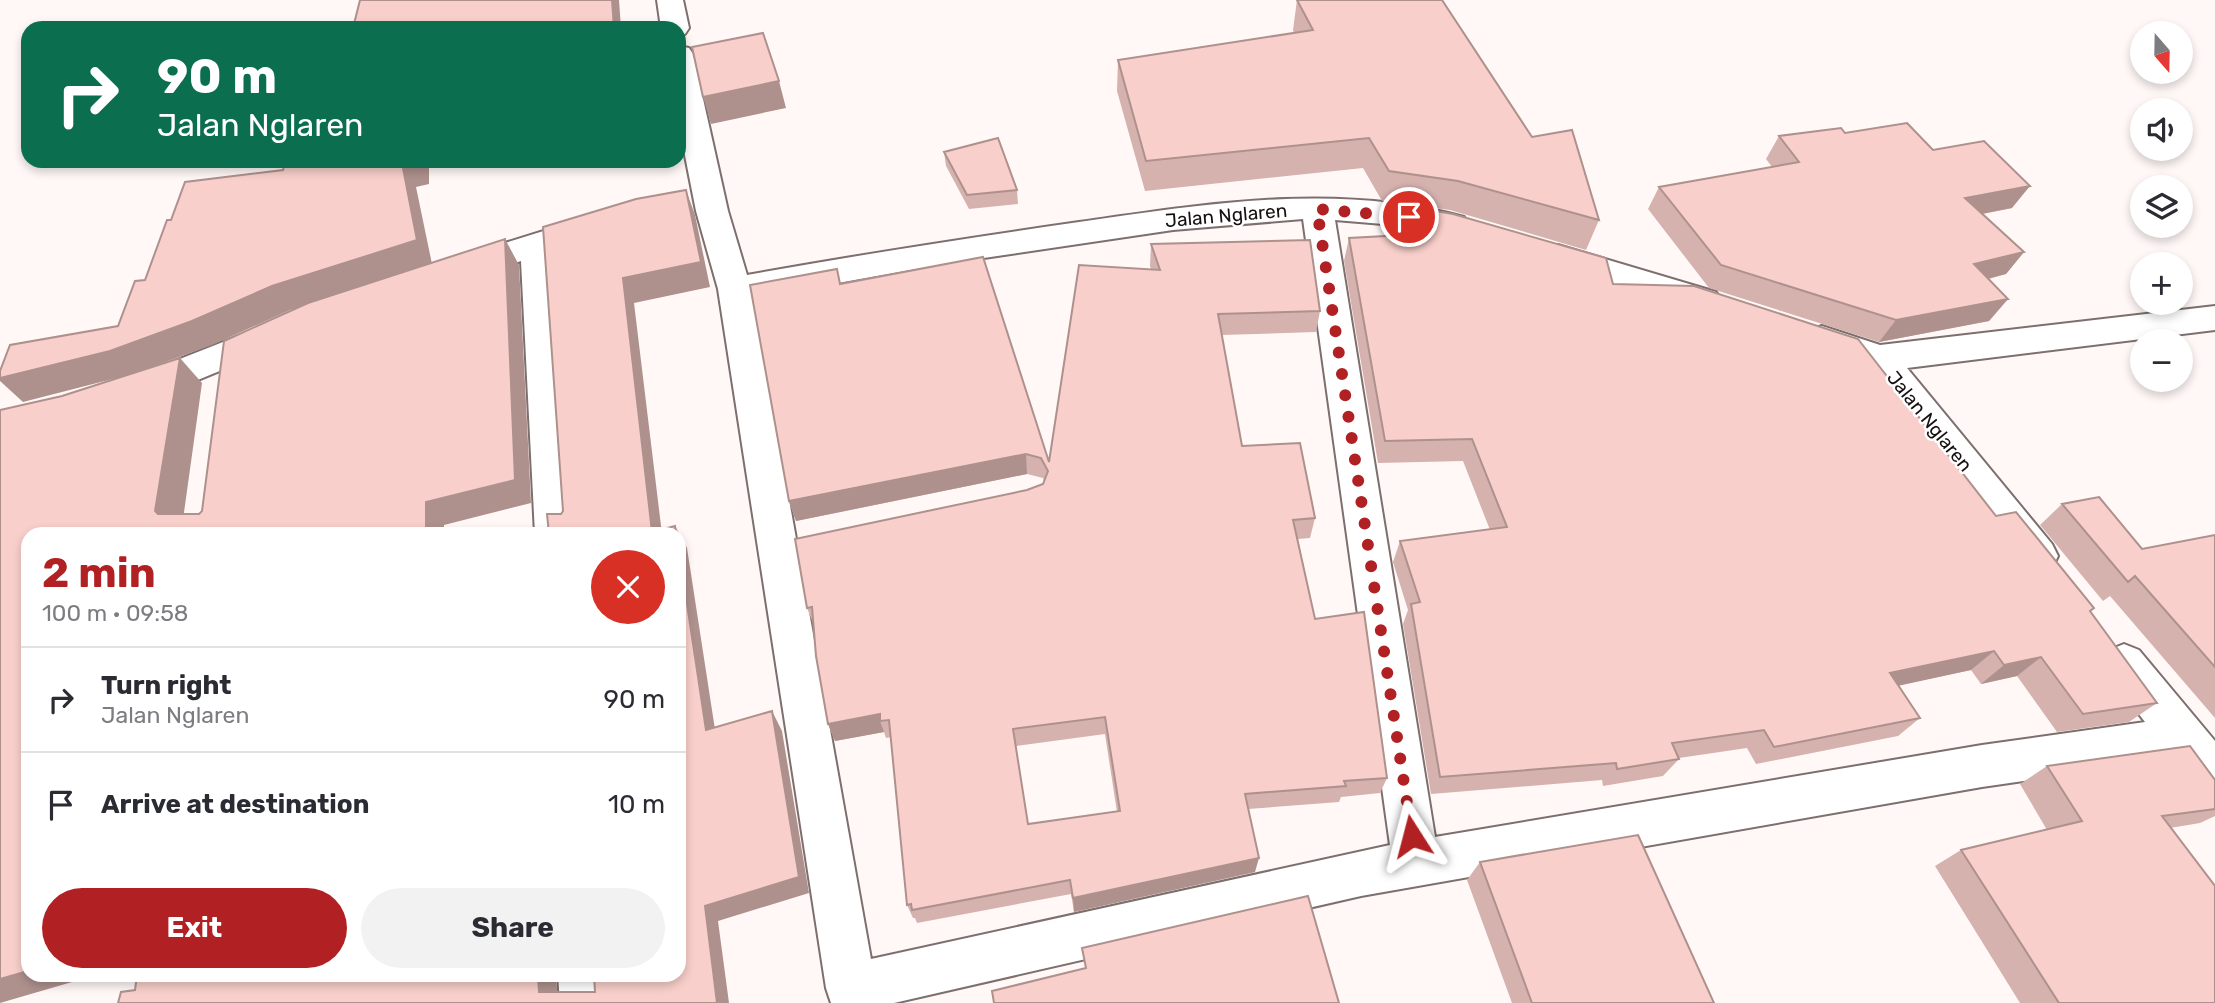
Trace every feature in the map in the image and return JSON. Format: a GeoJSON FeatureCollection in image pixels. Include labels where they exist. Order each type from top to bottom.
{"type":"FeatureCollection","features":[{"type":"Feature","properties":{"kind":"street"},"geometry":{"type":"LineString","coordinates":[[670,0],[674,21]]}},
{"type":"Feature","properties":{"kind":"street"},"geometry":{"type":"LineString","coordinates":[[686,116],[695,196],[735,289],[854,995],[1361,873],[1982,765],[2184,737]]}},
{"type":"Feature","properties":{"kind":"street","name":"Jalan Nglaren"},"geometry":{"type":"LineString","coordinates":[[735,289],[903,258],[1172,218],[1266,208],[1317,209],[1409,217],[1489,236]]}},
{"type":"Feature","properties":{"kind":"street"},"geometry":{"type":"LineString","coordinates":[[1317,209],[1416,864]]}},
{"type":"Feature","properties":{"kind":"street"},"geometry":{"type":"LineString","coordinates":[[426,280],[629,216]]}},
{"type":"Feature","properties":{"kind":"street"},"geometry":{"type":"LineString","coordinates":[[536,244],[555,527]]}},
{"type":"Feature","properties":{"kind":"street"},"geometry":{"type":"LineString","coordinates":[[1529,247],[1738,312]]}},
{"type":"Feature","properties":{"kind":"street"},"geometry":{"type":"LineString","coordinates":[[1879,358],[2215,318]]}},
{"type":"Feature","properties":{"kind":"street"},"geometry":{"type":"LineString","coordinates":[[114,397],[226,356],[299,323]]}},
{"type":"Feature","properties":{"kind":"street","name":"Jalan Nglaren"},"geometry":{"type":"LineString","coordinates":[[1789,329],[1879,358],[2062,585]]}},
{"type":"Feature","properties":{"kind":"street"},"geometry":{"type":"LineString","coordinates":[[221,397],[226,356]]}},
{"type":"Feature","properties":{"kind":"street"},"geometry":{"type":"LineString","coordinates":[[777,544],[817,536]]}},
{"type":"Feature","properties":{"kind":"street"},"geometry":{"type":"LineString","coordinates":[[2105,639],[2215,775]]}},
{"type":"Feature","properties":{"kind":"street"},"geometry":{"type":"LineString","coordinates":[[584,982],[585,1003]]}},
{"type":"Feature","properties":{"kind":"building"},"geometry":{"type":"Polygon","coordinates":[[[360,0],[612,0],[614,21],[355,21],[360,0]]]}},
{"type":"Feature","properties":{"kind":"building"},"geometry":{"type":"Polygon","coordinates":[[[1297,0],[1442,0],[1532,137],[1572,130],[1599,220],[1458,181],[1389,171],[1369,138],[1146,161],[1118,60],[1313,30],[1297,0]]]}},
{"type":"Feature","properties":{"kind":"building"},"geometry":{"type":"Polygon","coordinates":[[[763,33],[779,81],[703,97],[692,47],[763,33]]]}},
{"type":"Feature","properties":{"kind":"building"},"geometry":{"type":"Polygon","coordinates":[[[1907,123],[1933,150],[1984,141],[2030,186],[1965,198],[2024,252],[1974,264],[2008,299],[1896,320],[1721,265],[1659,187],[1799,162],[1779,136],[1841,128],[1845,133],[1907,123]]]}},
{"type":"Feature","properties":{"kind":"building"},"geometry":{"type":"Polygon","coordinates":[[[998,138],[1017,190],[967,195],[944,152],[998,138]]]}},
{"type":"Feature","properties":{"kind":"building"},"geometry":{"type":"Polygon","coordinates":[[[403,168],[417,240],[272,286],[192,321],[110,351],[0,378],[10,345],[118,326],[135,281],[145,280],[167,220],[171,220],[185,182],[283,170],[403,168]]]}},
{"type":"Feature","properties":{"kind":"building"},"geometry":{"type":"Polygon","coordinates":[[[686,190],[701,262],[623,278],[651,527],[548,527],[547,514],[561,514],[563,511],[543,227],[636,199],[686,190]]]}},
{"type":"Feature","properties":{"kind":"building"},"geometry":{"type":"Polygon","coordinates":[[[1406,206],[1453,214],[1606,258],[1613,284],[1694,286],[1858,339],[1996,516],[2016,512],[2094,608],[2090,611],[2157,703],[2083,714],[2041,657],[2004,665],[1994,651],[1890,673],[1920,718],[1774,747],[1764,730],[1672,743],[1679,759],[1617,769],[1616,763],[1440,777],[1411,604],[1420,602],[1400,541],[1507,527],[1472,439],[1385,441],[1349,238],[1423,234],[1406,206]]]}},
{"type":"Feature","properties":{"kind":"building"},"geometry":{"type":"Polygon","coordinates":[[[505,239],[515,480],[426,502],[426,527],[21,527],[21,973],[0,979],[0,410],[62,396],[180,358],[155,511],[158,514],[199,514],[202,511],[224,341],[308,303],[505,239]]]}},
{"type":"Feature","properties":{"kind":"building"},"geometry":{"type":"Polygon","coordinates":[[[1310,240],[1320,311],[1218,314],[1242,446],[1300,443],[1315,518],[1293,520],[1315,619],[1364,612],[1387,778],[1344,781],[1346,786],[1245,794],[1259,858],[1073,898],[1070,880],[912,910],[911,904],[907,905],[889,720],[880,721],[880,714],[828,724],[816,656],[812,607],[807,608],[795,539],[1027,490],[1043,484],[1048,471],[1041,458],[1026,454],[789,501],[750,285],[837,269],[840,284],[983,257],[1049,462],[1079,265],[1160,270],[1151,244],[1310,240]],[[1105,717],[1013,729],[1028,824],[1120,811],[1105,717]]]}},
{"type":"Feature","properties":{"kind":"building"},"geometry":{"type":"Polygon","coordinates":[[[2099,497],[2142,549],[2215,535],[2215,667],[2135,576],[2128,582],[2062,504],[2099,497]]]}},
{"type":"Feature","properties":{"kind":"building"},"geometry":{"type":"Polygon","coordinates":[[[686,597],[706,730],[772,711],[799,877],[705,906],[717,1003],[118,1003],[121,992],[135,990],[136,982],[538,982],[539,992],[595,992],[594,982],[686,982],[686,597]]]}},
{"type":"Feature","properties":{"kind":"building"},"geometry":{"type":"Polygon","coordinates":[[[2190,746],[2215,780],[2215,809],[2162,816],[2215,886],[2215,1003],[2059,1003],[1961,850],[2082,821],[2047,766],[2190,746]]]}},
{"type":"Feature","properties":{"kind":"building"},"geometry":{"type":"Polygon","coordinates":[[[1638,835],[1714,1003],[1532,1003],[1480,862],[1638,835]]]}},
{"type":"Feature","properties":{"kind":"building"},"geometry":{"type":"Polygon","coordinates":[[[1308,896],[1339,1003],[994,1003],[992,991],[1086,968],[1082,948],[1308,896]]]}},
{"type":"Feature","properties":{"kind":"route"},"geometry":{"type":"LineString","coordinates":[[1409,217],[1317,209],[1412,836]]}}]}
